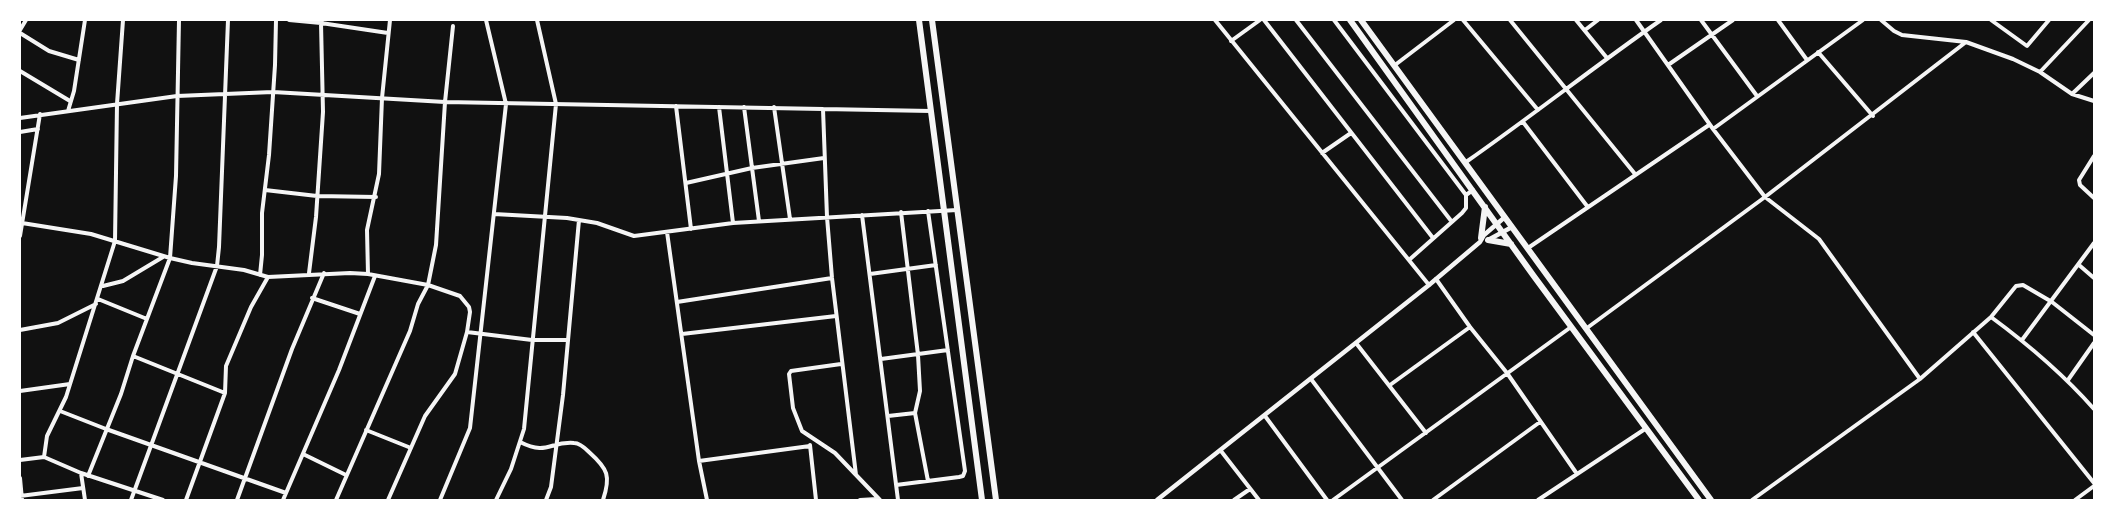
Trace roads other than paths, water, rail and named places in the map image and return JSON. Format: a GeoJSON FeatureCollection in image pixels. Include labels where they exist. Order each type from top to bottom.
{"type":"FeatureCollection","features":[{"type":"Feature","properties":{"kind":"main road"},"geometry":{"type":"LineString","coordinates":[[919,20],[982,501]]}},
{"type":"Feature","properties":{"kind":"main road"},"geometry":{"type":"LineString","coordinates":[[932,20],[996,501]]}},
{"type":"Feature","properties":{"kind":"main road"},"geometry":{"type":"LineString","coordinates":[[1350,20],[1699,501]]}},
{"type":"Feature","properties":{"kind":"main road"},"geometry":{"type":"LineString","coordinates":[[1362,20],[1711,501]]}},
{"type":"Feature","properties":{"kind":"main road"},"geometry":{"type":"LineString","coordinates":[[1485,207],[1483,240],[1512,244]]}},
{"type":"Feature","properties":{"kind":"street"},"geometry":{"type":"LineString","coordinates":[[26,20],[20,32],[50,51],[79,60]]}},
{"type":"Feature","properties":{"kind":"street"},"geometry":{"type":"LineString","coordinates":[[68,111],[74,91],[85,20]]}},
{"type":"Feature","properties":{"kind":"street"},"geometry":{"type":"LineString","coordinates":[[44,457],[46,436],[60,411],[70,384],[115,241],[117,104],[123,20]]}},
{"type":"Feature","properties":{"kind":"street"},"geometry":{"type":"LineString","coordinates":[[88,476],[121,394],[170,258],[176,176],[179,20]]}},
{"type":"Feature","properties":{"kind":"street"},"geometry":{"type":"LineString","coordinates":[[131,501],[217,266],[228,20]]}},
{"type":"Feature","properties":{"kind":"street"},"geometry":{"type":"LineString","coordinates":[[260,275],[262,213],[273,92],[276,20]]}},
{"type":"Feature","properties":{"kind":"street"},"geometry":{"type":"LineString","coordinates":[[289,20],[321,21],[388,33]]}},
{"type":"Feature","properties":{"kind":"street"},"geometry":{"type":"LineString","coordinates":[[369,274],[367,230],[376,197],[381,154],[382,98],[390,20]]}},
{"type":"Feature","properties":{"kind":"street"},"geometry":{"type":"LineString","coordinates":[[440,501],[470,428],[506,104],[486,20]]}},
{"type":"Feature","properties":{"kind":"street"},"geometry":{"type":"LineString","coordinates":[[496,501],[511,469],[524,429],[556,104],[537,20]]}},
{"type":"Feature","properties":{"kind":"street"},"geometry":{"type":"LineString","coordinates":[[1215,20],[1429,285]]}},
{"type":"Feature","properties":{"kind":"street"},"geometry":{"type":"LineString","coordinates":[[1231,41],[1262,20],[1433,238]]}},
{"type":"Feature","properties":{"kind":"street"},"geometry":{"type":"LineString","coordinates":[[1296,20],[1452,222]]}},
{"type":"Feature","properties":{"kind":"street"},"geometry":{"type":"LineString","coordinates":[[1334,20],[1466,195],[1466,208],[1409,260]]}},
{"type":"Feature","properties":{"kind":"street"},"geometry":{"type":"LineString","coordinates":[[1395,65],[1454,20]]}},
{"type":"Feature","properties":{"kind":"street"},"geometry":{"type":"LineString","coordinates":[[1463,20],[1538,110]]}},
{"type":"Feature","properties":{"kind":"street"},"geometry":{"type":"LineString","coordinates":[[1510,20],[1635,174]]}},
{"type":"Feature","properties":{"kind":"street"},"geometry":{"type":"LineString","coordinates":[[1576,20],[1607,58]]}},
{"type":"Feature","properties":{"kind":"street"},"geometry":{"type":"LineString","coordinates":[[1585,30],[1598,20]]}},
{"type":"Feature","properties":{"kind":"street"},"geometry":{"type":"LineString","coordinates":[[1636,20],[1709,125],[1765,198],[1819,239],[1920,379]]}},
{"type":"Feature","properties":{"kind":"street"},"geometry":{"type":"LineString","coordinates":[[1466,162],[1661,20]]}},
{"type":"Feature","properties":{"kind":"street"},"geometry":{"type":"LineString","coordinates":[[1701,20],[1713,33],[1758,97]]}},
{"type":"Feature","properties":{"kind":"street"},"geometry":{"type":"LineString","coordinates":[[1668,65],[1733,20]]}},
{"type":"Feature","properties":{"kind":"street"},"geometry":{"type":"LineString","coordinates":[[1778,20],[1807,60]]}},
{"type":"Feature","properties":{"kind":"street"},"geometry":{"type":"LineString","coordinates":[[1713,129],[1863,20]]}},
{"type":"Feature","properties":{"kind":"street"},"geometry":{"type":"LineString","coordinates":[[1881,20],[1894,32],[1902,35],[1966,42],[2013,59],[2040,72],[2072,94],[2094,101]]}},
{"type":"Feature","properties":{"kind":"street"},"geometry":{"type":"LineString","coordinates":[[1991,20],[2025,46],[2030,44],[2049,20]]}},
{"type":"Feature","properties":{"kind":"street"},"geometry":{"type":"LineString","coordinates":[[2040,72],[2089,20]]}},
{"type":"Feature","properties":{"kind":"street"},"geometry":{"type":"LineString","coordinates":[[309,273],[323,112],[321,21]]}},
{"type":"Feature","properties":{"kind":"street"},"geometry":{"type":"LineString","coordinates":[[336,501],[428,285],[436,245],[445,102],[453,26]]}},
{"type":"Feature","properties":{"kind":"street"},"geometry":{"type":"LineString","coordinates":[[1587,328],[1765,198],[1966,42]]}},
{"type":"Feature","properties":{"kind":"street"},"geometry":{"type":"LineString","coordinates":[[1818,52],[1873,116]]}},
{"type":"Feature","properties":{"kind":"street"},"geometry":{"type":"LineString","coordinates":[[21,73],[70,101]]}},
{"type":"Feature","properties":{"kind":"street"},"geometry":{"type":"LineString","coordinates":[[2072,94],[2094,73]]}},
{"type":"Feature","properties":{"kind":"street"},"geometry":{"type":"LineString","coordinates":[[20,118],[177,96],[273,92],[506,104],[932,111]]}},
{"type":"Feature","properties":{"kind":"street"},"geometry":{"type":"LineString","coordinates":[[676,106],[691,229]]}},
{"type":"Feature","properties":{"kind":"street"},"geometry":{"type":"LineString","coordinates":[[719,107],[733,223]]}},
{"type":"Feature","properties":{"kind":"street"},"geometry":{"type":"LineString","coordinates":[[744,107],[759,221]]}},
{"type":"Feature","properties":{"kind":"street"},"geometry":{"type":"LineString","coordinates":[[774,107],[790,219]]}},
{"type":"Feature","properties":{"kind":"street"},"geometry":{"type":"LineString","coordinates":[[823,109],[826,217],[841,364],[856,475]]}},
{"type":"Feature","properties":{"kind":"street"},"geometry":{"type":"LineString","coordinates":[[20,236],[40,114]]}},
{"type":"Feature","properties":{"kind":"street"},"geometry":{"type":"LineString","coordinates":[[1523,122],[1587,206]]}},
{"type":"Feature","properties":{"kind":"street"},"geometry":{"type":"LineString","coordinates":[[1528,248],[1709,125]]}},
{"type":"Feature","properties":{"kind":"street"},"geometry":{"type":"LineString","coordinates":[[20,132],[38,129]]}},
{"type":"Feature","properties":{"kind":"street"},"geometry":{"type":"LineString","coordinates":[[1322,153],[1352,133]]}},
{"type":"Feature","properties":{"kind":"street"},"geometry":{"type":"LineString","coordinates":[[2094,156],[2079,180],[2080,185],[2094,198]]}},
{"type":"Feature","properties":{"kind":"street"},"geometry":{"type":"LineString","coordinates":[[686,183],[752,168],[824,158]]}},
{"type":"Feature","properties":{"kind":"street"},"geometry":{"type":"LineString","coordinates":[[265,190],[317,196],[376,197]]}},
{"type":"Feature","properties":{"kind":"street"},"geometry":{"type":"LineString","coordinates":[[1466,195],[1473,190]]}},
{"type":"Feature","properties":{"kind":"street"},"geometry":{"type":"LineString","coordinates":[[494,214],[579,220],[597,223],[634,236],[733,223],[957,210]]}},
{"type":"Feature","properties":{"kind":"street"},"geometry":{"type":"LineString","coordinates":[[896,485],[959,477],[965,473],[928,211]]}},
{"type":"Feature","properties":{"kind":"street"},"geometry":{"type":"LineString","coordinates":[[901,212],[918,355],[920,391],[915,413],[928,481]]}},
{"type":"Feature","properties":{"kind":"street"},"geometry":{"type":"LineString","coordinates":[[862,215],[898,501]]}},
{"type":"Feature","properties":{"kind":"street"},"geometry":{"type":"LineString","coordinates":[[1157,501],[1429,285],[1483,240],[1505,217]]}},
{"type":"Feature","properties":{"kind":"street"},"geometry":{"type":"LineString","coordinates":[[546,501],[551,487],[557,445],[579,220]]}},
{"type":"Feature","properties":{"kind":"street"},"geometry":{"type":"LineString","coordinates":[[22,223],[91,234],[170,258],[268,277],[309,273],[369,274],[428,285],[455,293],[466,302],[470,312],[467,332],[454,374],[425,416],[388,501]]}},
{"type":"Feature","properties":{"kind":"street"},"geometry":{"type":"LineString","coordinates":[[1483,240],[1504,233],[1512,227]]}},
{"type":"Feature","properties":{"kind":"street"},"geometry":{"type":"LineString","coordinates":[[667,232],[699,461],[707,501]]}},
{"type":"Feature","properties":{"kind":"street"},"geometry":{"type":"LineString","coordinates":[[2022,340],[2094,243]]}},
{"type":"Feature","properties":{"kind":"street"},"geometry":{"type":"LineString","coordinates":[[102,286],[123,281],[163,256]]}},
{"type":"Feature","properties":{"kind":"street"},"geometry":{"type":"LineString","coordinates":[[870,274],[936,265]]}},
{"type":"Feature","properties":{"kind":"street"},"geometry":{"type":"LineString","coordinates":[[2078,265],[2094,278]]}},
{"type":"Feature","properties":{"kind":"street"},"geometry":{"type":"LineString","coordinates":[[237,501],[272,400],[324,273]]}},
{"type":"Feature","properties":{"kind":"street"},"geometry":{"type":"LineString","coordinates":[[283,501],[339,370],[375,276]]}},
{"type":"Feature","properties":{"kind":"street"},"geometry":{"type":"LineString","coordinates":[[186,501],[225,393],[226,366],[251,307],[268,277]]}},
{"type":"Feature","properties":{"kind":"street"},"geometry":{"type":"LineString","coordinates":[[677,302],[832,278]]}},
{"type":"Feature","properties":{"kind":"street"},"geometry":{"type":"LineString","coordinates":[[1436,279],[1507,373],[1577,474]]}},
{"type":"Feature","properties":{"kind":"street"},"geometry":{"type":"LineString","coordinates":[[1752,501],[1920,379],[1991,317],[2019,285],[2023,285],[2052,302],[2094,334]]}},
{"type":"Feature","properties":{"kind":"street"},"geometry":{"type":"LineString","coordinates":[[312,298],[360,314]]}},
{"type":"Feature","properties":{"kind":"street"},"geometry":{"type":"LineString","coordinates":[[20,330],[58,323],[97,301],[147,319]]}},
{"type":"Feature","properties":{"kind":"street"},"geometry":{"type":"LineString","coordinates":[[682,334],[836,316]]}},
{"type":"Feature","properties":{"kind":"street"},"geometry":{"type":"LineString","coordinates":[[1991,317],[2022,340],[2068,380],[2094,409]]}},
{"type":"Feature","properties":{"kind":"street"},"geometry":{"type":"LineString","coordinates":[[1333,501],[1572,326]]}},
{"type":"Feature","properties":{"kind":"street"},"geometry":{"type":"LineString","coordinates":[[1390,385],[1470,327]]}},
{"type":"Feature","properties":{"kind":"street"},"geometry":{"type":"LineString","coordinates":[[467,332],[532,340],[568,340]]}},
{"type":"Feature","properties":{"kind":"street"},"geometry":{"type":"LineString","coordinates":[[1973,332],[2094,485],[2082,499],[2075,501]]}},
{"type":"Feature","properties":{"kind":"street"},"geometry":{"type":"LineString","coordinates":[[2068,380],[2094,343]]}},
{"type":"Feature","properties":{"kind":"street"},"geometry":{"type":"LineString","coordinates":[[1356,344],[1426,434]]}},
{"type":"Feature","properties":{"kind":"street"},"geometry":{"type":"LineString","coordinates":[[881,359],[948,350]]}},
{"type":"Feature","properties":{"kind":"street"},"geometry":{"type":"LineString","coordinates":[[133,356],[225,393]]}},
{"type":"Feature","properties":{"kind":"street"},"geometry":{"type":"LineString","coordinates":[[841,364],[794,370],[789,374],[796,420],[801,431],[835,453],[879,500]]}},
{"type":"Feature","properties":{"kind":"street"},"geometry":{"type":"LineString","coordinates":[[1311,379],[1402,501]]}},
{"type":"Feature","properties":{"kind":"street"},"geometry":{"type":"LineString","coordinates":[[20,391],[70,384]]}},
{"type":"Feature","properties":{"kind":"street"},"geometry":{"type":"LineString","coordinates":[[957,411],[971,408]]}},
{"type":"Feature","properties":{"kind":"street"},"geometry":{"type":"LineString","coordinates":[[60,411],[286,493]]}},
{"type":"Feature","properties":{"kind":"street"},"geometry":{"type":"LineString","coordinates":[[888,416],[915,413]]}},
{"type":"Feature","properties":{"kind":"street"},"geometry":{"type":"LineString","coordinates":[[1264,416],[1327,501]]}},
{"type":"Feature","properties":{"kind":"street"},"geometry":{"type":"LineString","coordinates":[[1433,501],[1540,422]]}},
{"type":"Feature","properties":{"kind":"street"},"geometry":{"type":"LineString","coordinates":[[1538,501],[1645,429]]}},
{"type":"Feature","properties":{"kind":"street"},"geometry":{"type":"LineString","coordinates":[[366,430],[411,448]]}},
{"type":"Feature","properties":{"kind":"street"},"geometry":{"type":"LineString","coordinates":[[809,438],[816,501]]}},
{"type":"Feature","properties":{"kind":"street"},"geometry":{"type":"LineString","coordinates":[[520,442],[536,449],[578,443],[607,470],[608,481],[603,501]]}},
{"type":"Feature","properties":{"kind":"street"},"geometry":{"type":"LineString","coordinates":[[699,461],[810,446]]}},
{"type":"Feature","properties":{"kind":"street"},"geometry":{"type":"LineString","coordinates":[[1221,451],[1259,501]]}},
{"type":"Feature","properties":{"kind":"street"},"geometry":{"type":"LineString","coordinates":[[303,454],[346,474]]}},
{"type":"Feature","properties":{"kind":"street"},"geometry":{"type":"LineString","coordinates":[[20,460],[44,457],[88,476],[163,501]]}},
{"type":"Feature","properties":{"kind":"street"},"geometry":{"type":"LineString","coordinates":[[81,473],[85,501]]}},
{"type":"Feature","properties":{"kind":"street"},"geometry":{"type":"LineString","coordinates":[[20,478],[21,497],[83,488]]}},
{"type":"Feature","properties":{"kind":"street"},"geometry":{"type":"LineString","coordinates":[[1234,501],[1250,489]]}},
{"type":"Feature","properties":{"kind":"street"},"geometry":{"type":"LineString","coordinates":[[860,501],[879,500]]}}]}
